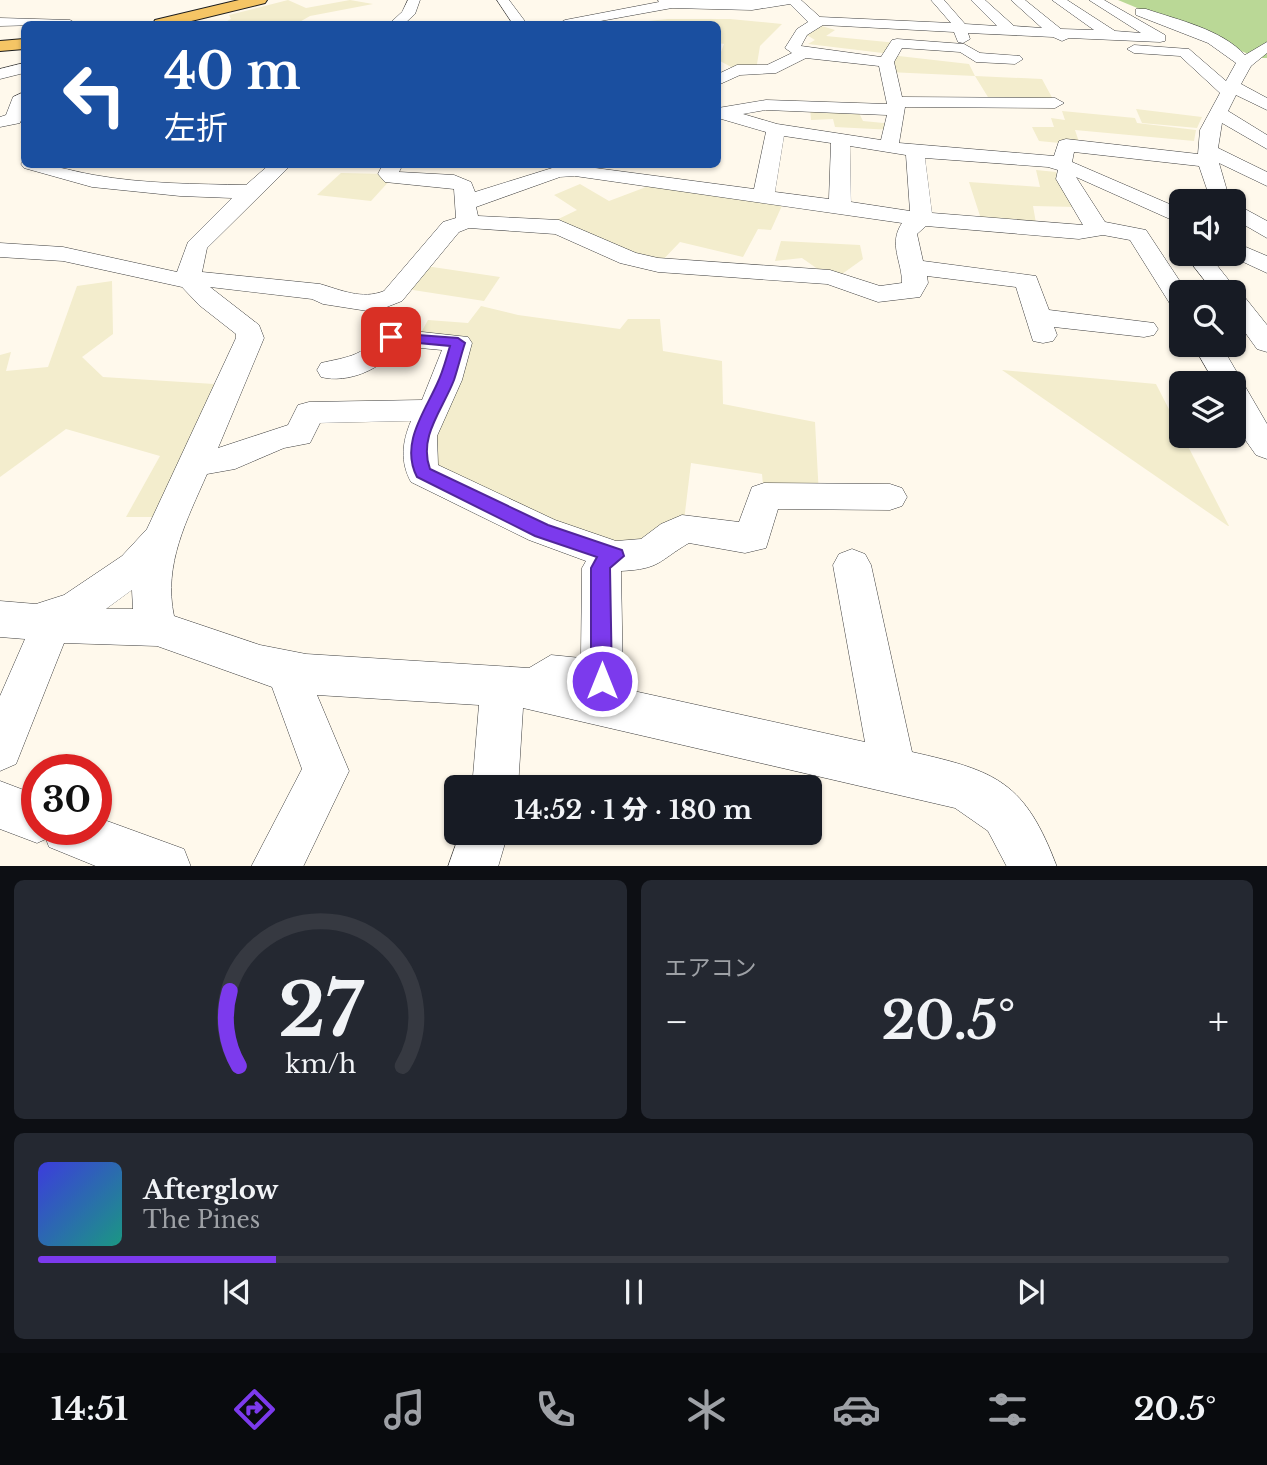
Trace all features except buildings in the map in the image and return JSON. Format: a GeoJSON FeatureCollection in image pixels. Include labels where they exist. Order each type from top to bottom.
{"type":"FeatureCollection","features":[{"type":"Feature","properties":{"kind":"main road"},"geometry":{"type":"LineString","coordinates":[[173,21],[260,0]]}},
{"type":"Feature","properties":{"kind":"main road"},"geometry":{"type":"LineString","coordinates":[[0,46],[21,44]]}},
{"type":"Feature","properties":{"kind":"street"},"geometry":{"type":"LineString","coordinates":[[400,21],[408,14],[414,0]]}},
{"type":"Feature","properties":{"kind":"street"},"geometry":{"type":"LineString","coordinates":[[503,0],[517,21]]}},
{"type":"Feature","properties":{"kind":"street"},"geometry":{"type":"LineString","coordinates":[[937,0],[961,28],[964,48]]}},
{"type":"Feature","properties":{"kind":"street"},"geometry":{"type":"LineString","coordinates":[[976,0],[1010,30]]}},
{"type":"Feature","properties":{"kind":"street"},"geometry":{"type":"LineString","coordinates":[[1017,0],[1071,46],[1184,52],[1230,88],[1267,105]]}},
{"type":"Feature","properties":{"kind":"street"},"geometry":{"type":"LineString","coordinates":[[1058,0],[1112,36]]}},
{"type":"Feature","properties":{"kind":"street"},"geometry":{"type":"LineString","coordinates":[[579,21],[668,2],[795,3],[812,19],[820,14],[872,23],[1160,38],[1097,0]]}},
{"type":"Feature","properties":{"kind":"street"},"geometry":{"type":"LineString","coordinates":[[1097,0],[1136,10],[1224,46],[1239,54],[1244,63],[1267,68]]}},
{"type":"Feature","properties":{"kind":"street"},"geometry":{"type":"LineString","coordinates":[[857,4],[872,23]]}},
{"type":"Feature","properties":{"kind":"street"},"geometry":{"type":"LineString","coordinates":[[904,10],[920,25]]}},
{"type":"Feature","properties":{"kind":"street"},"geometry":{"type":"LineString","coordinates":[[1,13],[51,21]]}},
{"type":"Feature","properties":{"kind":"street"},"geometry":{"type":"LineString","coordinates":[[820,14],[802,32],[792,48],[804,53],[886,62]]}},
{"type":"Feature","properties":{"kind":"street"},"geometry":{"type":"LineString","coordinates":[[889,147],[896,106],[886,62],[897,43],[964,48],[976,57],[1015,59]]}},
{"type":"Feature","properties":{"kind":"street"},"geometry":{"type":"LineString","coordinates":[[1216,189],[1207,155],[1209,130],[1244,63],[1267,46]]}},
{"type":"Feature","properties":{"kind":"street"},"geometry":{"type":"LineString","coordinates":[[1126,49],[1141,65]]}},
{"type":"Feature","properties":{"kind":"street"},"geometry":{"type":"LineString","coordinates":[[721,78],[737,70],[770,70],[804,53]]}},
{"type":"Feature","properties":{"kind":"street"},"geometry":{"type":"LineString","coordinates":[[0,74],[21,69]]}},
{"type":"Feature","properties":{"kind":"street"},"geometry":{"type":"LineString","coordinates":[[0,82],[21,83]]}},
{"type":"Feature","properties":{"kind":"street"},"geometry":{"type":"LineString","coordinates":[[0,122],[14,119],[21,100]]}},
{"type":"Feature","properties":{"kind":"street"},"geometry":{"type":"LineString","coordinates":[[721,113],[766,105],[1055,103]]}},
{"type":"Feature","properties":{"kind":"street"},"geometry":{"type":"LineString","coordinates":[[1218,113],[1267,143]]}},
{"type":"Feature","properties":{"kind":"street"},"geometry":{"type":"LineString","coordinates":[[721,114],[776,129],[889,147],[1068,167],[1094,176],[1169,217]]}},
{"type":"Feature","properties":{"kind":"street"},"geometry":{"type":"LineString","coordinates":[[763,197],[776,129]]}},
{"type":"Feature","properties":{"kind":"street"},"geometry":{"type":"LineString","coordinates":[[840,206],[841,139]]}},
{"type":"Feature","properties":{"kind":"street"},"geometry":{"type":"LineString","coordinates":[[1097,228],[1066,179],[1066,145],[1207,155],[1267,180]]}},
{"type":"Feature","properties":{"kind":"street"},"geometry":{"type":"LineString","coordinates":[[915,151],[922,219]]}},
{"type":"Feature","properties":{"kind":"street"},"geometry":{"type":"LineString","coordinates":[[44,168],[92,181],[180,190],[241,191]]}},
{"type":"Feature","properties":{"kind":"street"},"geometry":{"type":"LineString","coordinates":[[188,278],[196,247],[241,191],[276,168]]}},
{"type":"Feature","properties":{"kind":"street"},"geometry":{"type":"LineString","coordinates":[[391,168],[388,174],[393,178],[459,183],[464,186],[467,212]]}},
{"type":"Feature","properties":{"kind":"street"},"geometry":{"type":"LineString","coordinates":[[215,170],[241,191]]}},
{"type":"Feature","properties":{"kind":"street"},"geometry":{"type":"LineString","coordinates":[[0,250],[64,254],[171,279],[225,280],[320,292],[323,296],[374,304],[393,296],[450,227],[467,212],[565,170],[694,175],[763,197],[922,219],[1079,232],[1090,232],[1097,228],[1138,235],[1169,283]]}},
{"type":"Feature","properties":{"kind":"street"},"geometry":{"type":"LineString","coordinates":[[467,212],[559,227],[643,262],[702,270],[830,277],[888,295],[911,292],[918,278],[912,267],[906,234],[908,228],[922,219]]}},
{"type":"Feature","properties":{"kind":"street"},"geometry":{"type":"LineString","coordinates":[[1246,218],[1267,231]]}},
{"type":"Feature","properties":{"kind":"street"},"geometry":{"type":"LineString","coordinates":[[1246,244],[1267,247]]}},
{"type":"Feature","properties":{"kind":"street"},"geometry":{"type":"LineString","coordinates":[[0,267],[29,251]]}},
{"type":"Feature","properties":{"kind":"street"},"geometry":{"type":"LineString","coordinates":[[1246,255],[1267,266]]}},
{"type":"Feature","properties":{"kind":"street"},"geometry":{"type":"LineString","coordinates":[[1206,266],[1217,280]]}},
{"type":"Feature","properties":{"kind":"street"},"geometry":{"type":"LineString","coordinates":[[912,267],[1027,281],[1040,326],[1144,329]]}},
{"type":"Feature","properties":{"kind":"street"},"geometry":{"type":"LineString","coordinates":[[158,628],[149,601],[151,570],[161,539],[250,338],[248,331],[208,300],[188,278]]}},
{"type":"Feature","properties":{"kind":"street"},"geometry":{"type":"LineString","coordinates":[[331,370],[363,365],[380,353],[391,337],[393,323],[373,312],[374,304]]}},
{"type":"Feature","properties":{"kind":"street"},"geometry":{"type":"LineString","coordinates":[[1246,316],[1267,343]]}},
{"type":"Feature","properties":{"kind":"street"},"geometry":{"type":"LineString","coordinates":[[391,337],[458,343],[446,380],[421,433],[418,460],[423,473],[542,530],[615,556]]}},
{"type":"Feature","properties":{"kind":"street"},"geometry":{"type":"LineString","coordinates":[[196,463],[235,457],[279,437],[299,435],[309,413],[430,410]]}},
{"type":"Feature","properties":{"kind":"street"},"geometry":{"type":"LineString","coordinates":[[1246,418],[1267,447]]}},
{"type":"Feature","properties":{"kind":"street"},"geometry":{"type":"LineString","coordinates":[[519,688],[551,675],[602,681],[601,568],[604,561],[615,556],[649,554],[682,529],[707,531],[735,539],[753,538],[764,496],[890,497]]}},
{"type":"Feature","properties":{"kind":"street"},"geometry":{"type":"LineString","coordinates":[[22,625],[76,608],[135,567],[161,539]]}},
{"type":"Feature","properties":{"kind":"street"},"geometry":{"type":"LineString","coordinates":[[852,565],[893,772]]}},
{"type":"Feature","properties":{"kind":"street"},"geometry":{"type":"LineString","coordinates":[[22,625],[158,628],[260,665],[306,674],[519,688],[893,772],[984,795],[1008,816],[1023,840],[1032,866]]}},
{"type":"Feature","properties":{"kind":"street"},"geometry":{"type":"LineString","coordinates":[[0,748],[22,625]]}},
{"type":"Feature","properties":{"kind":"street"},"geometry":{"type":"LineString","coordinates":[[276,866],[326,771],[286,670]]}},
{"type":"Feature","properties":{"kind":"street"},"geometry":{"type":"LineString","coordinates":[[498,775],[519,688]]}},
{"type":"Feature","properties":{"kind":"street"},"geometry":{"type":"LineString","coordinates":[[0,805],[21,813]]}},
{"type":"Feature","properties":{"kind":"street"},"geometry":{"type":"LineString","coordinates":[[108,845],[166,866]]}},
{"type":"Feature","properties":{"kind":"street"},"geometry":{"type":"LineString","coordinates":[[473,866],[480,845]]}},
{"type":"Feature","properties":{"kind":"shaded area"},"geometry":{"type":"Polygon","coordinates":[[[288,0],[306,8],[350,0],[373,4],[310,16],[301,21],[227,21],[231,19],[229,15],[288,0]]]}},
{"type":"Feature","properties":{"kind":"shaded area"},"geometry":{"type":"Polygon","coordinates":[[[730,19],[782,24],[760,46],[756,70],[737,70],[721,62],[724,44],[721,44],[721,21],[648,21],[730,19]]]}},
{"type":"Feature","properties":{"kind":"shaded area"},"geometry":{"type":"Polygon","coordinates":[[[815,24],[835,30],[826,36],[897,43],[891,54],[808,44],[815,40],[802,32],[815,24]]]}},
{"type":"Feature","properties":{"kind":"shaded area"},"geometry":{"type":"Polygon","coordinates":[[[890,55],[969,64],[975,76],[888,72],[890,55]]]}},
{"type":"Feature","properties":{"kind":"shaded area"},"geometry":{"type":"Polygon","coordinates":[[[975,76],[1042,79],[1055,103],[991,102],[975,76]]]}},
{"type":"Feature","properties":{"kind":"shaded area"},"geometry":{"type":"Polygon","coordinates":[[[810,107],[857,109],[863,121],[894,124],[893,130],[835,127],[833,119],[811,120],[810,107]]]}},
{"type":"Feature","properties":{"kind":"shaded area"},"geometry":{"type":"Polygon","coordinates":[[[1136,109],[1202,117],[1197,128],[1142,123],[1136,109]]]}},
{"type":"Feature","properties":{"kind":"shaded area"},"geometry":{"type":"Polygon","coordinates":[[[1062,111],[1135,118],[1137,123],[1196,130],[1194,141],[1075,130],[1080,145],[1039,141],[1032,127],[1054,127],[1051,118],[1065,120],[1062,111]]]}},
{"type":"Feature","properties":{"kind":"shaded area"},"geometry":{"type":"Polygon","coordinates":[[[1036,170],[1056,172],[1076,207],[1033,206],[1036,223],[981,219],[969,182],[1040,187],[1036,170]]]}},
{"type":"Feature","properties":{"kind":"shaded area"},"geometry":{"type":"Polygon","coordinates":[[[341,173],[388,174],[392,178],[371,201],[317,195],[341,173]]]}},
{"type":"Feature","properties":{"kind":"shaded area"},"geometry":{"type":"Polygon","coordinates":[[[662,181],[785,199],[771,230],[758,229],[743,257],[680,242],[658,265],[546,225],[577,210],[554,195],[580,184],[609,201],[662,181]]]}},
{"type":"Feature","properties":{"kind":"shaded area"},"geometry":{"type":"Polygon","coordinates":[[[781,241],[860,245],[863,259],[842,274],[822,272],[802,258],[775,261],[781,241]]]}},
{"type":"Feature","properties":{"kind":"shaded area"},"geometry":{"type":"Polygon","coordinates":[[[419,265],[500,277],[484,301],[400,288],[419,265]]]}},
{"type":"Feature","properties":{"kind":"shaded area"},"geometry":{"type":"Polygon","coordinates":[[[112,281],[113,334],[82,357],[103,377],[230,385],[171,517],[126,517],[160,456],[66,429],[0,477],[0,355],[11,352],[6,371],[48,367],[77,286],[112,281]]]}},
{"type":"Feature","properties":{"kind":"shaded area"},"geometry":{"type":"Polygon","coordinates":[[[481,306],[518,315],[620,329],[628,319],[660,319],[663,351],[722,361],[723,404],[815,422],[819,496],[764,496],[762,474],[691,463],[683,529],[615,556],[423,473],[458,343],[418,338],[428,320],[468,323],[481,306]]]}},
{"type":"Feature","properties":{"kind":"shaded area"},"geometry":{"type":"Polygon","coordinates":[[[1002,370],[1156,384],[1169,409],[1169,448],[1189,448],[1228,526],[1002,370]]]}},
{"type":"Feature","properties":{"kind":"green space"},"geometry":{"type":"Polygon","coordinates":[[[1118,0],[1267,0],[1267,58],[1258,58],[1118,0]]]}},
{"type":"Feature","properties":{"kind":"route"},"geometry":{"type":"LineString","coordinates":[[391,337],[458,343],[446,380],[421,433],[418,460],[423,473],[542,530],[615,556],[604,561],[601,568],[602,681]]}}]}
